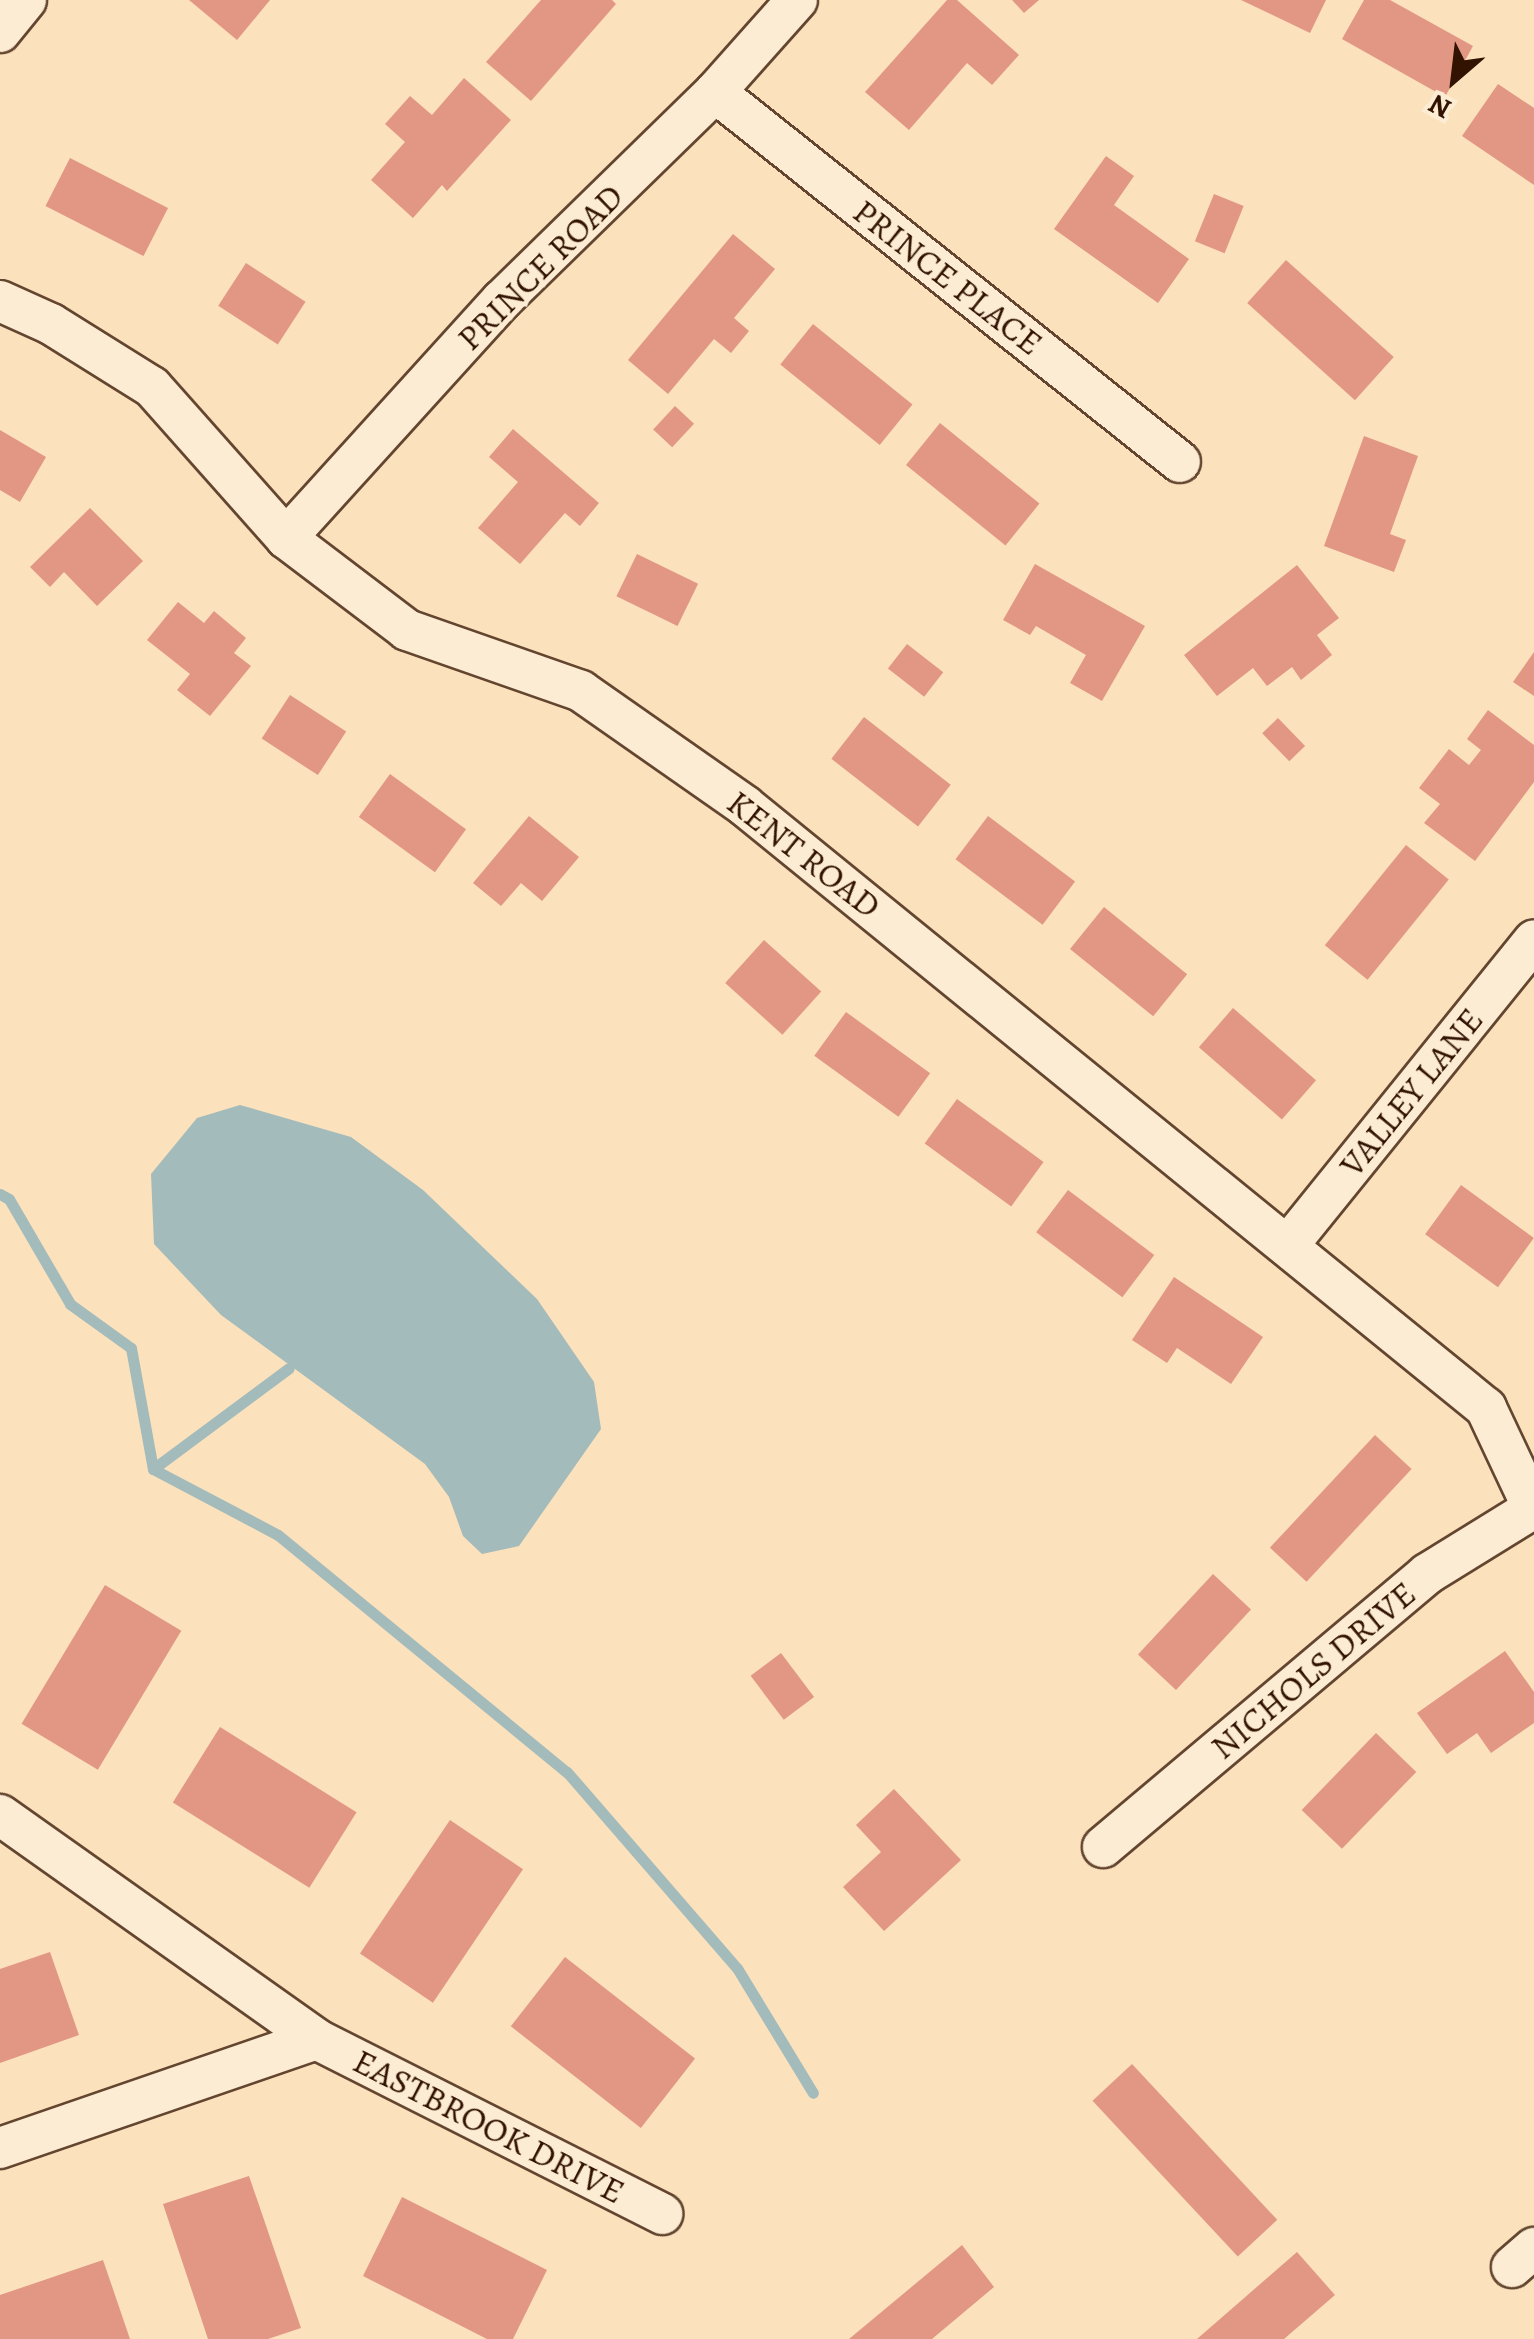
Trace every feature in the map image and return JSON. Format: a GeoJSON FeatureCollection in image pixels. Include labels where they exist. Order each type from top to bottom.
{"type":"FeatureCollection","features":[{"type":"Feature","properties":{"kind":"street"},"geometry":{"type":"LineString","coordinates":[[0,32],[26,0]]}},
{"type":"Feature","properties":{"kind":"street","name":"PRINCE ROAD"},"geometry":{"type":"LineString","coordinates":[[286,538],[502,300],[715,92],[797,0]]}},
{"type":"Feature","properties":{"kind":"street","name":"PRINCE PLACE"},"geometry":{"type":"LineString","coordinates":[[715,92],[1180,462]]}},
{"type":"Feature","properties":{"kind":"street","name":"KENT ROAD"},"geometry":{"type":"LineString","coordinates":[[0,302],[51,324],[152,388],[286,538],[407,630],[581,690],[730,795],[1289,1244],[1486,1408],[1533,1508]]}},
{"type":"Feature","properties":{"kind":"street","name":"VALLEY LANE"},"geometry":{"type":"LineString","coordinates":[[1289,1244],[1534,940]]}},
{"type":"Feature","properties":{"kind":"street","name":"NICHOLS DRIVE"},"geometry":{"type":"LineString","coordinates":[[1103,1847],[1427,1574],[1533,1508]]}},
{"type":"Feature","properties":{"kind":"street","name":"EASTBROOK DRIVE"},"geometry":{"type":"LineString","coordinates":[[0,1814],[316,2038],[662,2214]]}},
{"type":"Feature","properties":{"kind":"street","name":"EASTBROOK DRIVE"},"geometry":{"type":"LineString","coordinates":[[0,2148],[316,2038]]}},
{"type":"Feature","properties":{"kind":"water"},"geometry":{"type":"Polygon","coordinates":[[[240,1105],[351,1137],[423,1190],[537,1299],[594,1382],[601,1429],[519,1546],[482,1554],[463,1536],[449,1497],[425,1464],[221,1315],[154,1244],[151,1174],[197,1118],[240,1105]]]}},
{"type":"Feature","properties":{"kind":"building"},"geometry":{"type":"Polygon","coordinates":[[[189,0],[270,0],[237,40],[189,0]]]}},
{"type":"Feature","properties":{"kind":"building"},"geometry":{"type":"Polygon","coordinates":[[[541,0],[612,0],[616,4],[531,101],[486,62],[541,0]]]}},
{"type":"Feature","properties":{"kind":"building"},"geometry":{"type":"Polygon","coordinates":[[[947,0],[957,0],[1019,55],[992,85],[967,63],[909,130],[865,92],[947,0]]]}},
{"type":"Feature","properties":{"kind":"building"},"geometry":{"type":"Polygon","coordinates":[[[1012,0],[1039,0],[1024,13],[1012,0]]]}},
{"type":"Feature","properties":{"kind":"building"},"geometry":{"type":"Polygon","coordinates":[[[1241,0],[1326,0],[1310,33],[1241,0]]]}},
{"type":"Feature","properties":{"kind":"building"},"geometry":{"type":"Polygon","coordinates":[[[1364,0],[1390,0],[1473,46],[1445,97],[1342,39],[1364,0]]]}},
{"type":"Feature","properties":{"kind":"building"},"geometry":{"type":"Polygon","coordinates":[[[464,78],[511,120],[447,191],[442,185],[413,218],[371,180],[405,142],[385,124],[410,96],[432,115],[464,78]]]}},
{"type":"Feature","properties":{"kind":"building"},"geometry":{"type":"Polygon","coordinates":[[[1498,84],[1534,108],[1534,185],[1462,136],[1498,84]]]}},
{"type":"Feature","properties":{"kind":"building"},"geometry":{"type":"Polygon","coordinates":[[[1106,156],[1134,176],[1114,205],[1189,259],[1158,303],[1054,229],[1106,156]]]}},
{"type":"Feature","properties":{"kind":"building"},"geometry":{"type":"Polygon","coordinates":[[[70,158],[168,208],[143,256],[45,206],[70,158]]]}},
{"type":"Feature","properties":{"kind":"building"},"geometry":{"type":"Polygon","coordinates":[[[1214,194],[1244,206],[1225,253],[1195,241],[1214,194]]]}},
{"type":"Feature","properties":{"kind":"building"},"geometry":{"type":"Polygon","coordinates":[[[733,234],[775,269],[734,318],[749,331],[731,353],[714,339],[668,394],[628,360],[733,234]]]}},
{"type":"Feature","properties":{"kind":"building"},"geometry":{"type":"Polygon","coordinates":[[[1286,260],[1394,357],[1355,400],[1247,303],[1286,260]]]}},
{"type":"Feature","properties":{"kind":"building"},"geometry":{"type":"Polygon","coordinates":[[[246,263],[306,302],[278,344],[218,306],[246,263]]]}},
{"type":"Feature","properties":{"kind":"building"},"geometry":{"type":"Polygon","coordinates":[[[813,324],[912,405],[880,445],[780,364],[813,324]]]}},
{"type":"Feature","properties":{"kind":"building"},"geometry":{"type":"Polygon","coordinates":[[[675,406],[694,424],[672,447],[653,429],[675,406]]]}},
{"type":"Feature","properties":{"kind":"building"},"geometry":{"type":"Polygon","coordinates":[[[940,423],[1039,504],[1005,546],[906,465],[940,423]]]}},
{"type":"Feature","properties":{"kind":"building"},"geometry":{"type":"Polygon","coordinates":[[[513,429],[599,503],[580,526],[565,513],[520,564],[478,528],[518,482],[489,457],[513,429]]]}},
{"type":"Feature","properties":{"kind":"building"},"geometry":{"type":"Polygon","coordinates":[[[0,430],[46,457],[20,502],[0,490],[0,430]]]}},
{"type":"Feature","properties":{"kind":"building"},"geometry":{"type":"Polygon","coordinates":[[[1364,436],[1418,456],[1390,534],[1406,540],[1394,572],[1324,546],[1364,436]]]}},
{"type":"Feature","properties":{"kind":"building"},"geometry":{"type":"Polygon","coordinates":[[[90,508],[143,561],[97,606],[64,572],[50,587],[30,567],[90,508]]]}},
{"type":"Feature","properties":{"kind":"building"},"geometry":{"type":"Polygon","coordinates":[[[637,554],[698,584],[678,626],[616,596],[637,554]]]}},
{"type":"Feature","properties":{"kind":"building"},"geometry":{"type":"Polygon","coordinates":[[[1035,564],[1145,626],[1102,701],[1070,683],[1086,655],[1036,626],[1030,635],[1003,620],[1035,564]]]}},
{"type":"Feature","properties":{"kind":"building"},"geometry":{"type":"Polygon","coordinates":[[[1297,565],[1339,618],[1317,635],[1332,655],[1301,680],[1292,667],[1267,686],[1253,668],[1217,696],[1184,655],[1297,565]]]}},
{"type":"Feature","properties":{"kind":"building"},"geometry":{"type":"Polygon","coordinates":[[[178,602],[204,623],[214,611],[246,638],[234,653],[251,666],[210,716],[177,690],[190,674],[147,640],[178,602]]]}},
{"type":"Feature","properties":{"kind":"building"},"geometry":{"type":"Polygon","coordinates":[[[907,644],[943,672],[924,697],[888,668],[907,644]]]}},
{"type":"Feature","properties":{"kind":"building"},"geometry":{"type":"Polygon","coordinates":[[[1534,652],[1534,696],[1513,682],[1534,652]]]}},
{"type":"Feature","properties":{"kind":"building"},"geometry":{"type":"Polygon","coordinates":[[[290,695],[346,731],[318,775],[262,739],[290,695]]]}},
{"type":"Feature","properties":{"kind":"building"},"geometry":{"type":"Polygon","coordinates":[[[1488,710],[1534,745],[1534,782],[1475,861],[1424,823],[1440,804],[1419,788],[1449,749],[1469,765],[1481,750],[1467,739],[1488,710]]]}},
{"type":"Feature","properties":{"kind":"building"},"geometry":{"type":"Polygon","coordinates":[[[864,717],[951,785],[918,826],[831,759],[864,717]]]}},
{"type":"Feature","properties":{"kind":"building"},"geometry":{"type":"Polygon","coordinates":[[[1278,718],[1305,746],[1289,761],[1262,733],[1278,718]]]}},
{"type":"Feature","properties":{"kind":"building"},"geometry":{"type":"Polygon","coordinates":[[[390,774],[466,829],[435,872],[359,817],[390,774]]]}},
{"type":"Feature","properties":{"kind":"building"},"geometry":{"type":"Polygon","coordinates":[[[529,816],[579,857],[542,901],[521,883],[501,906],[473,883],[529,816]]]}},
{"type":"Feature","properties":{"kind":"building"},"geometry":{"type":"Polygon","coordinates":[[[988,816],[1075,882],[1043,925],[956,859],[988,816]]]}},
{"type":"Feature","properties":{"kind":"building"},"geometry":{"type":"Polygon","coordinates":[[[1406,845],[1449,880],[1368,980],[1325,945],[1406,845]]]}},
{"type":"Feature","properties":{"kind":"building"},"geometry":{"type":"Polygon","coordinates":[[[1104,907],[1187,974],[1153,1016],[1070,949],[1104,907]]]}},
{"type":"Feature","properties":{"kind":"building"},"geometry":{"type":"Polygon","coordinates":[[[764,940],[821,992],[782,1035],[725,983],[764,940]]]}},
{"type":"Feature","properties":{"kind":"building"},"geometry":{"type":"Polygon","coordinates":[[[1233,1008],[1316,1080],[1282,1119],[1199,1047],[1233,1008]]]}},
{"type":"Feature","properties":{"kind":"building"},"geometry":{"type":"Polygon","coordinates":[[[846,1012],[930,1073],[898,1117],[814,1056],[846,1012]]]}},
{"type":"Feature","properties":{"kind":"building"},"geometry":{"type":"Polygon","coordinates":[[[957,1099],[1044,1162],[1011,1206],[925,1143],[957,1099]]]}},
{"type":"Feature","properties":{"kind":"building"},"geometry":{"type":"Polygon","coordinates":[[[1461,1185],[1534,1238],[1498,1287],[1425,1234],[1461,1185]]]}},
{"type":"Feature","properties":{"kind":"building"},"geometry":{"type":"Polygon","coordinates":[[[1068,1190],[1154,1255],[1122,1297],[1036,1232],[1068,1190]]]}},
{"type":"Feature","properties":{"kind":"building"},"geometry":{"type":"Polygon","coordinates":[[[1174,1277],[1263,1337],[1231,1384],[1177,1348],[1167,1363],[1132,1340],[1174,1277]]]}},
{"type":"Feature","properties":{"kind":"building"},"geometry":{"type":"Polygon","coordinates":[[[1375,1435],[1412,1469],[1307,1582],[1270,1548],[1375,1435]]]}},
{"type":"Feature","properties":{"kind":"building"},"geometry":{"type":"Polygon","coordinates":[[[1213,1574],[1251,1609],[1176,1690],[1138,1654],[1213,1574]]]}},
{"type":"Feature","properties":{"kind":"building"},"geometry":{"type":"Polygon","coordinates":[[[105,1585],[181,1631],[98,1770],[22,1724],[105,1585]]]}},
{"type":"Feature","properties":{"kind":"building"},"geometry":{"type":"Polygon","coordinates":[[[1505,1651],[1534,1692],[1534,1723],[1491,1753],[1477,1733],[1447,1754],[1417,1713],[1505,1651]]]}},
{"type":"Feature","properties":{"kind":"building"},"geometry":{"type":"Polygon","coordinates":[[[781,1653],[814,1697],[784,1720],[751,1676],[781,1653]]]}},
{"type":"Feature","properties":{"kind":"building"},"geometry":{"type":"Polygon","coordinates":[[[220,1727],[357,1812],[309,1888],[173,1802],[220,1727]]]}},
{"type":"Feature","properties":{"kind":"building"},"geometry":{"type":"Polygon","coordinates":[[[1376,1733],[1416,1772],[1342,1849],[1302,1810],[1376,1733]]]}},
{"type":"Feature","properties":{"kind":"building"},"geometry":{"type":"Polygon","coordinates":[[[894,1789],[961,1860],[884,1931],[843,1887],[881,1852],[856,1825],[894,1789]]]}},
{"type":"Feature","properties":{"kind":"building"},"geometry":{"type":"Polygon","coordinates":[[[450,1820],[523,1869],[433,2003],[360,1953],[450,1820]]]}},
{"type":"Feature","properties":{"kind":"building"},"geometry":{"type":"Polygon","coordinates":[[[50,1952],[79,2035],[0,2063],[0,1969],[50,1952]]]}},
{"type":"Feature","properties":{"kind":"building"},"geometry":{"type":"Polygon","coordinates":[[[565,1957],[695,2059],[641,2128],[511,2026],[565,1957]]]}},
{"type":"Feature","properties":{"kind":"building"},"geometry":{"type":"Polygon","coordinates":[[[1132,2064],[1277,2220],[1238,2257],[1093,2101],[1132,2064]]]}},
{"type":"Feature","properties":{"kind":"building"},"geometry":{"type":"Polygon","coordinates":[[[249,2176],[301,2328],[268,2339],[208,2339],[163,2204],[249,2176]]]}},
{"type":"Feature","properties":{"kind":"building"},"geometry":{"type":"Polygon","coordinates":[[[402,2197],[547,2270],[513,2339],[487,2339],[363,2276],[402,2197]]]}},
{"type":"Feature","properties":{"kind":"building"},"geometry":{"type":"Polygon","coordinates":[[[962,2245],[994,2287],[932,2339],[849,2339],[962,2245]]]}},
{"type":"Feature","properties":{"kind":"building"},"geometry":{"type":"Polygon","coordinates":[[[1297,2252],[1335,2295],[1284,2339],[1197,2339],[1297,2252]]]}},
{"type":"Feature","properties":{"kind":"building"},"geometry":{"type":"Polygon","coordinates":[[[103,2260],[130,2339],[0,2339],[0,2295],[103,2260]]]}},
{"type":"Feature","properties":{"kind":"waterway"},"geometry":{"type":"LineString","coordinates":[[0,1194],[9,1199],[70,1304],[131,1348],[153,1469]]}},
{"type":"Feature","properties":{"kind":"waterway"},"geometry":{"type":"LineString","coordinates":[[153,1469],[289,1368]]}},
{"type":"Feature","properties":{"kind":"waterway"},"geometry":{"type":"LineString","coordinates":[[153,1469],[278,1535],[567,1772],[737,1968],[813,2093]]}}]}
